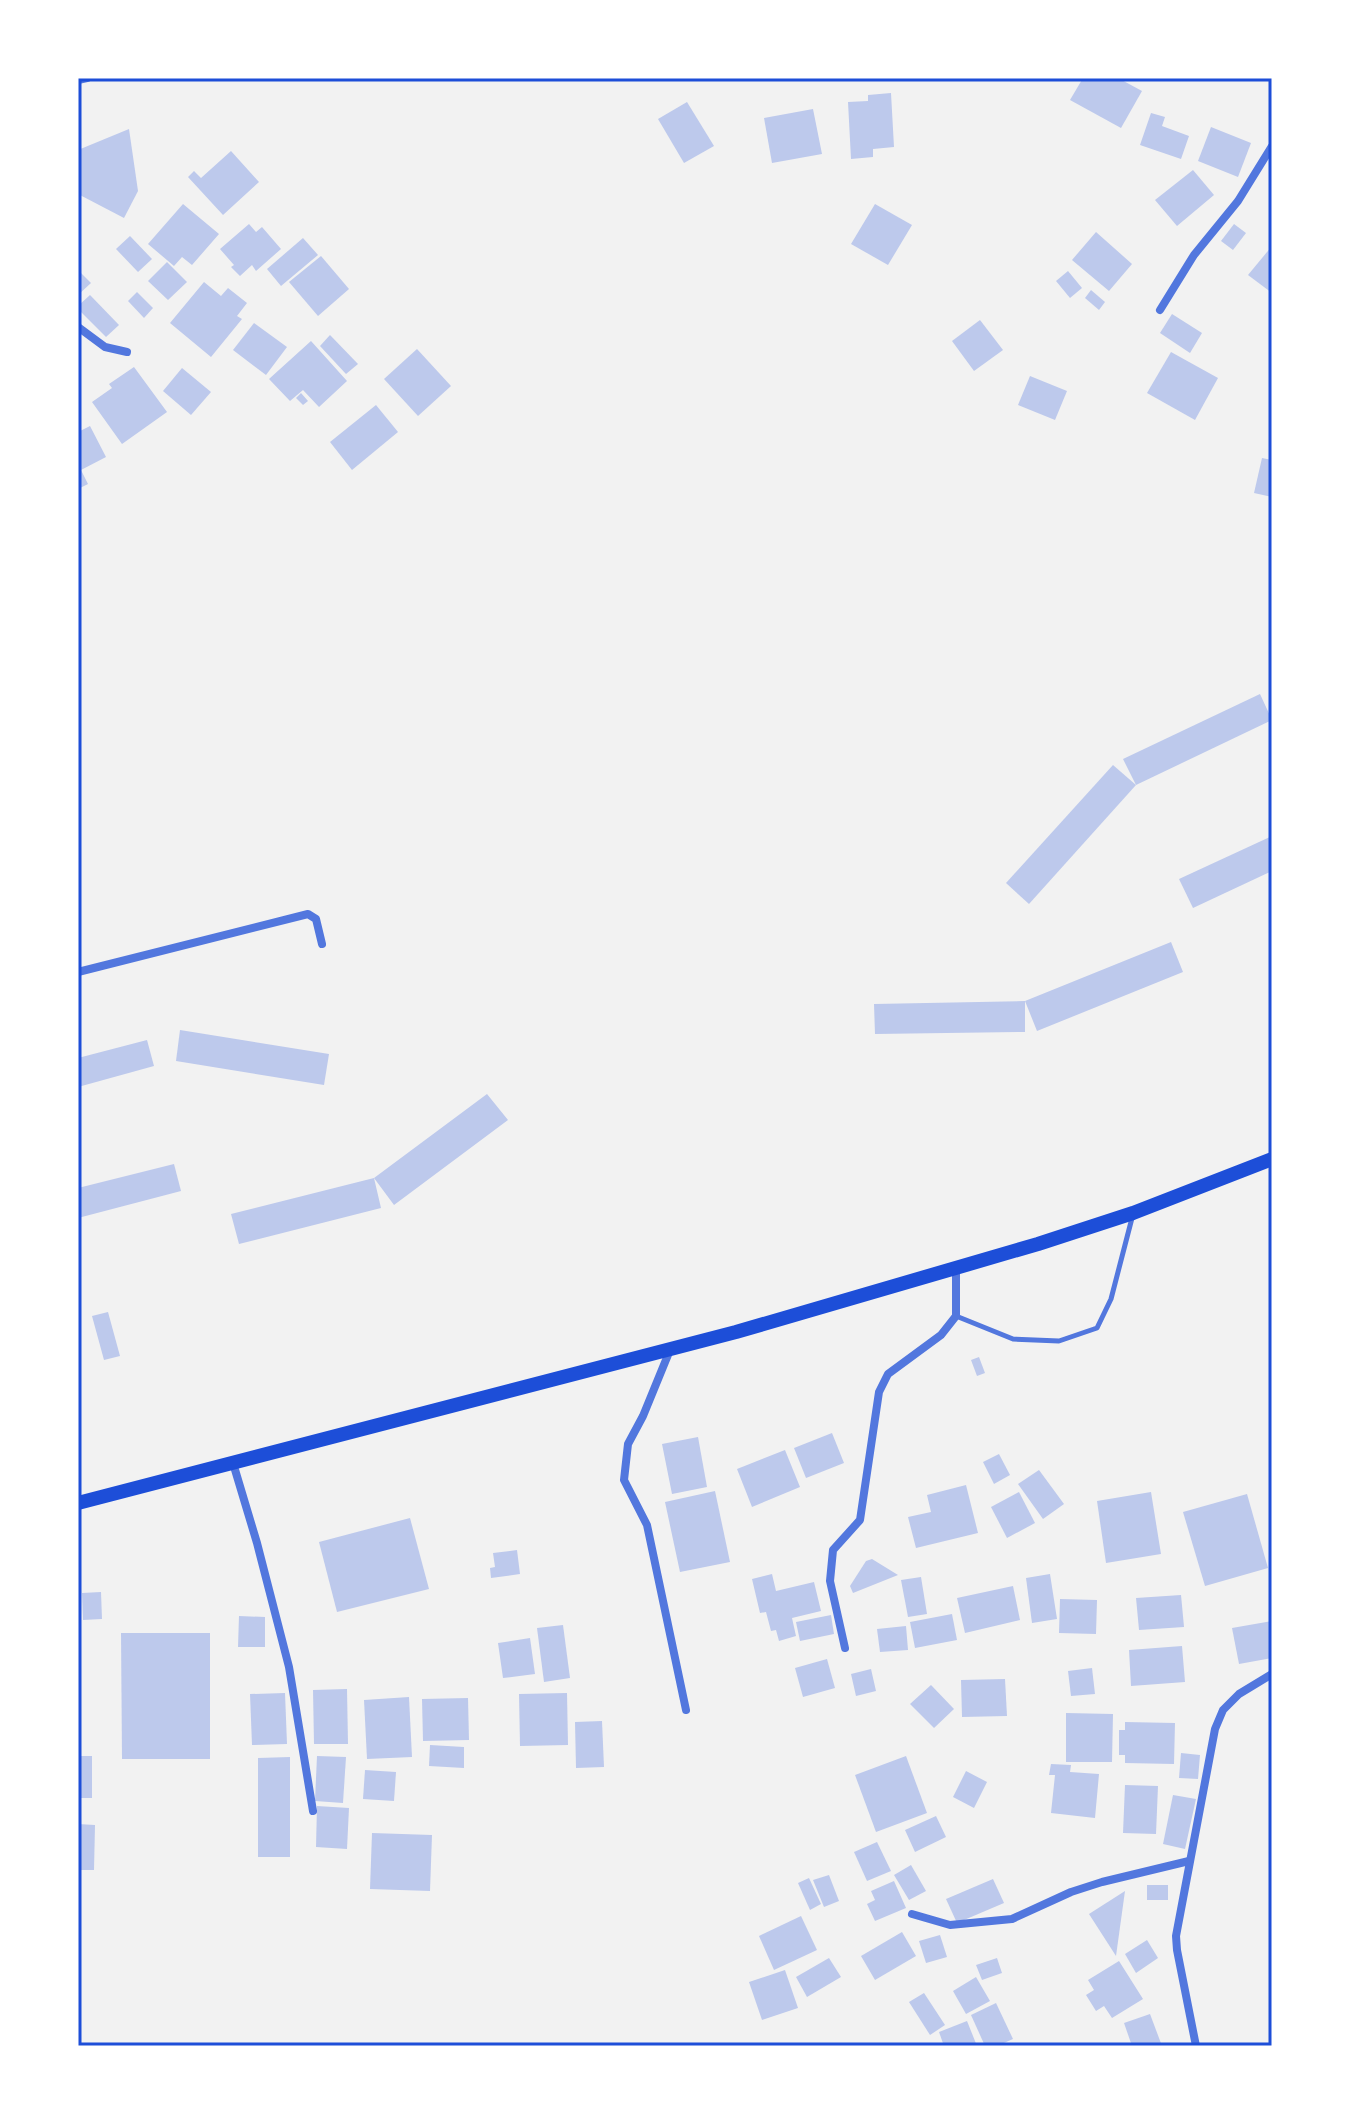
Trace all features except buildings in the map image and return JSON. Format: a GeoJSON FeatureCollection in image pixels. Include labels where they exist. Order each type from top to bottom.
{"type":"FeatureCollection","features":[{"type":"Feature","properties":{"kind":"main road"},"geometry":{"type":"LineString","coordinates":[[78,1503],[670,1350],[956,1268],[1133,1213],[1272,1159]]}},
{"type":"Feature","properties":{"kind":"street"},"geometry":{"type":"LineString","coordinates":[[78,80],[87,78]]}},
{"type":"Feature","properties":{"kind":"street"},"geometry":{"type":"LineString","coordinates":[[1160,310],[1194,255],[1238,201],[1272,146]]}},
{"type":"Feature","properties":{"kind":"street"},"geometry":{"type":"LineString","coordinates":[[78,327],[105,347],[127,352]]}},
{"type":"Feature","properties":{"kind":"street"},"geometry":{"type":"LineString","coordinates":[[78,972],[308,914],[316,919],[322,944]]}},
{"type":"Feature","properties":{"kind":"street"},"geometry":{"type":"LineString","coordinates":[[845,1648],[830,1581],[833,1550],[860,1520],[879,1392],[888,1374],[941,1335],[956,1316],[956,1268]]}},
{"type":"Feature","properties":{"kind":"street"},"geometry":{"type":"LineString","coordinates":[[670,1350],[628,1444],[624,1480],[647,1525],[686,1710]]}},
{"type":"Feature","properties":{"kind":"street"},"geometry":{"type":"LineString","coordinates":[[233,1463],[289,1667],[313,1811]]}},
{"type":"Feature","properties":{"kind":"street"},"geometry":{"type":"LineString","coordinates":[[1196,2046],[1176,1936],[1215,1729],[1223,1710],[1239,1694],[1272,1674]]}},
{"type":"Feature","properties":{"kind":"street"},"geometry":{"type":"LineString","coordinates":[[912,1914],[950,1925],[1012,1919],[1071,1892],[1189,1861]]}},
{"type":"Feature","properties":{"kind":"lane"},"geometry":{"type":"LineString","coordinates":[[956,1316],[1013,1339],[1059,1341],[1097,1328],[1111,1299],[1133,1213]]}}]}
